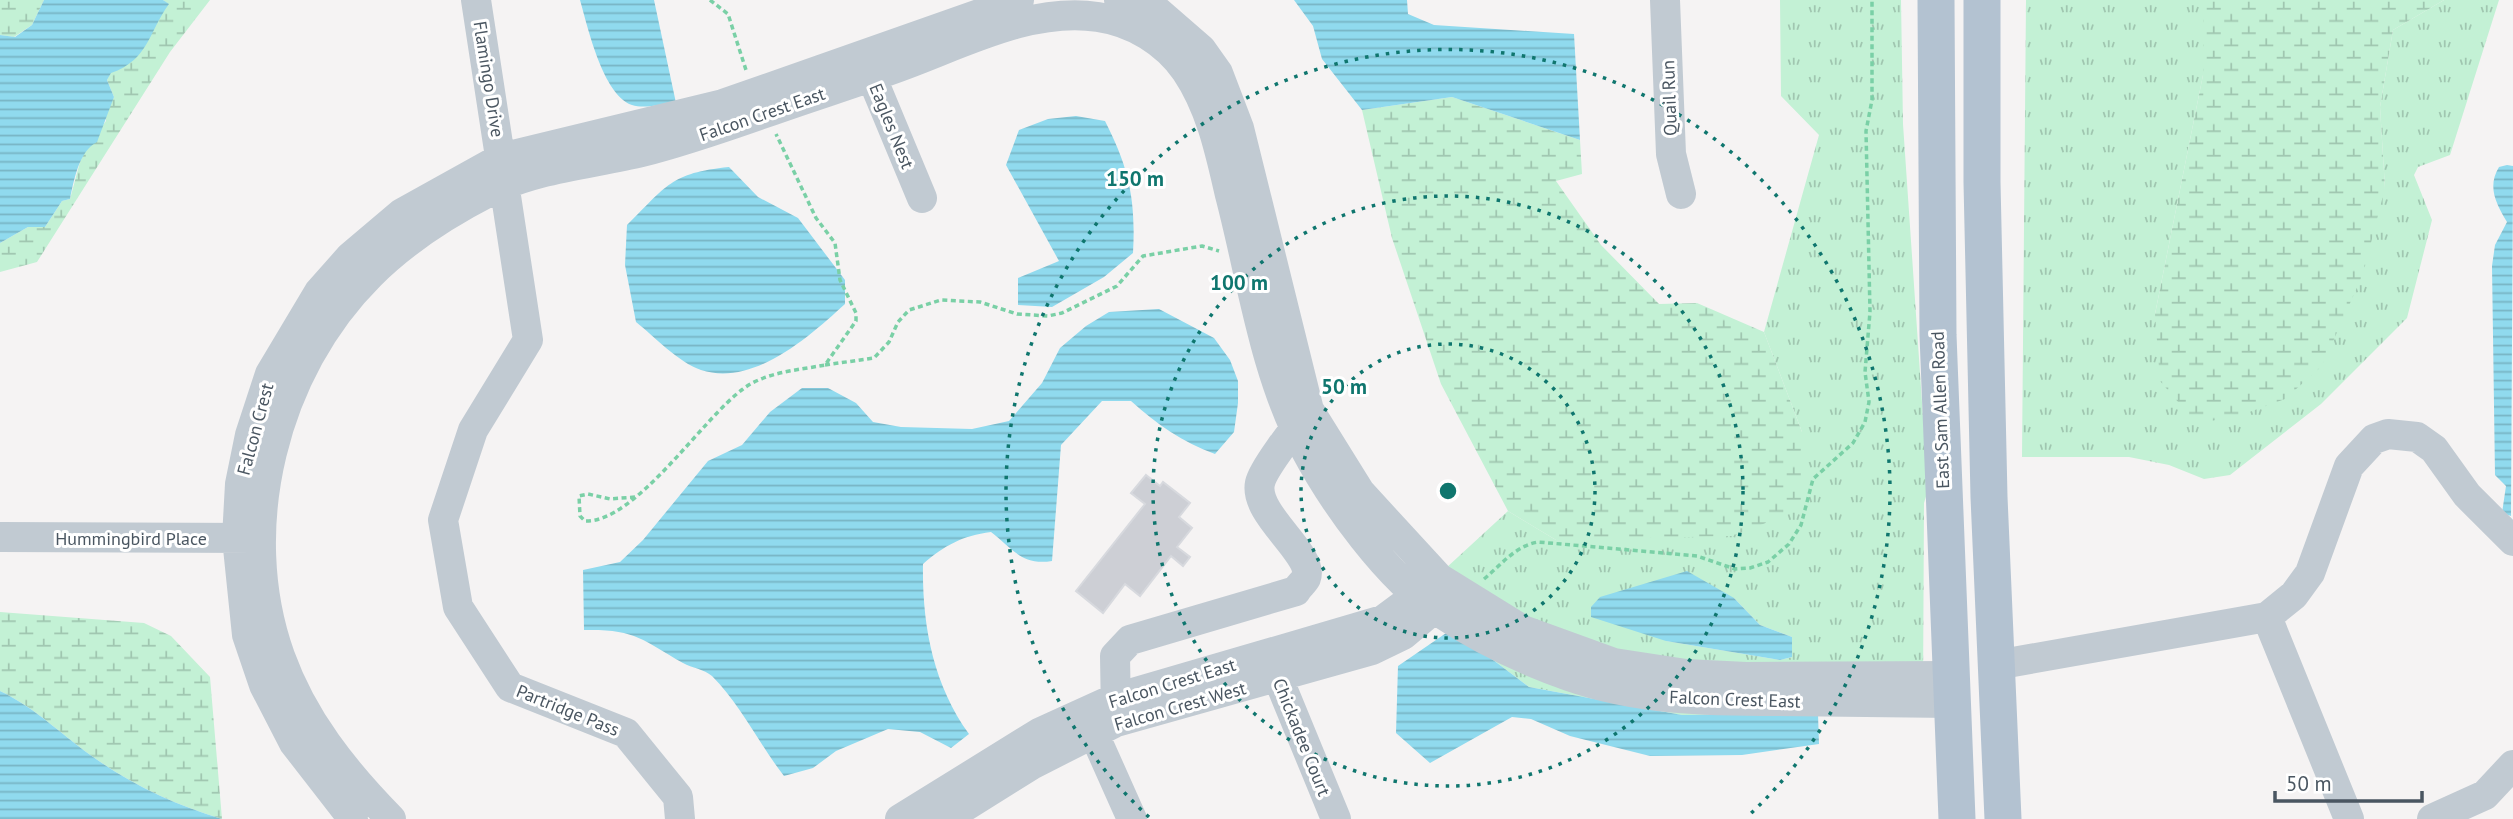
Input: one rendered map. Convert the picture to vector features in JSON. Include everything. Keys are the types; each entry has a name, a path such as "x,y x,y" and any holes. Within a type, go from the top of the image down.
{"main road":[{"name":"East Sam Allen Road","path":"1936,0 1938,335 1957,819"},
{"path":"1982,0 1982,182 1989,510 2003,819"}],"street":[{"name":"Flamingo Drive","path":"477,0 503,171"},
{"name":"Falcon Crest East","path":"1119,0 1153,13 1201,49 1218,73 1239,128 1250,274 1274,369 1302,419 1441,593 1535,663 1573,678 1635,694 1684,686 1952,689"},
{"name":"Quail Run","path":"1665,0 1671,154 1681,194"},
{"name":"Falcon Crest East","path":"503,171 661,134 762,102 867,65 1016,6 1065,16 1100,17 1153,13"},
{"name":"Eagles Nest","path":"867,65 922,198"},
{"name":"Falcon Crest","path":"353,819 306,737 264,685 247,635 249,538 240,484 250,435 270,374 308,334 319,292 350,257 402,213 503,171"},
{"name":"Partridge Pass","path":"503,171 528,340 473,430 443,520 458,607 510,687 626,733 678,797 680,819"},
{"name":"Falcon Crest East","path":"1243,196 1302,419"},
{"path":"1132,819 1102,717 1115,656 1130,640 1296,591 1306,578 1306,565 1274,522 1261,498 1259,486 1263,474 1302,419"},
{"path":"1996,665 2267,617 2294,595 2310,573 2349,466 2374,439 2388,434 2417,437 2434,449 2467,495 2513,541"},
{"name":"Hummingbird Place","path":"0,537 249,538"},
{"name":"Falcon Crest West","path":"945,819 1102,717 1273,666 1372,650 1403,635 1441,593"},
{"path":"2267,617 2349,819"},
{"name":"Chickadee Court","path":"1273,666 1336,819"},
{"path":"900,819 1039,733 1102,717"},
{"path":"306,737 332,756 391,819"},
{"path":"2432,819 2485,795 2513,765"}],"path":[{"path":"710,0 728,14 762,102 816,218 835,243 840,280 856,313 856,321 825,365"},
{"path":"1441,593 1485,579 1510,555 1528,544 1538,542 1697,556 1735,569 1750,568 1768,562 1789,544 1801,525 1813,479 1853,443 1864,422 1869,402 1865,372 1870,312 1867,131 1872,100 1872,0"},
{"path":"635,497 579,496 580,516 585,521 593,521 635,497 724,404 745,387 782,374 874,358 889,342 898,322 909,310 941,300 981,302 1017,314 1062,313 1117,286 1137,262 1150,254 1211,247 1250,274"}],"green space":[{"path":"0,0 44,0 32,25 14,37 0,35"},
{"path":"163,0 210,0 170,52 37,262 0,272 0,243 28,227 45,227 62,201 70,199 80,162 87,147 106,121 106,112 114,97 107,80 111,72 131,61 139,53 168,4"},
{"path":"1780,0 1901,0 1903,124 1928,490 1924,503 1923,696 1818,714 1682,715 1529,687 1452,629 1433,580 1508,511 1556,540 1802,432 1764,332 1819,135 1781,96","holes":["1734,598 1760,625 1792,637 1792,657 1780,660 1666,641"]},
{"path":"2026,0 2203,0 2203,75 2155,314 2385,188 2380,107 2393,30 2444,0 2499,0 2450,155 2418,167 2414,175 2432,220 2407,318 2321,404 2230,475 2204,479 2169,465 2129,457 2022,457"},
{"path":"2203,0 2444,0 2393,30 2380,107 2385,188 2363,274 2322,366 2285,399 2244,414 2197,424 2160,381 2155,314 2203,75"},
{"path":"1452,97 1580,140 1582,174 1556,181 1601,245 1659,304 1697,303 1764,332 1802,432 1803,508 1733,536 1556,540 1508,511 1441,384 1392,238 1362,110"},
{"path":"0,612 144,623 171,636 210,677 222,819 141,787 84,750 26,706 0,691"}],"water":[{"path":"44,0 163,0 169,4 141,53 124,67 111,73 107,80 114,97 97,142 82,159 70,199 62,201 45,227 28,227 0,243 0,35 15,37 32,25"},
{"path":"580,0 654,0 676,103 637,106 622,99 605,75 598,59"},
{"path":"1294,0 1407,0 1408,14 1434,25 1574,34 1580,140 1452,97 1362,110 1322,59 1313,26"},
{"path":"1076,116 1105,121 1120,154 1132,200 1133,253 1104,277 1052,307 1018,305 1018,278 1059,261 1006,165 1019,130 1048,119"},
{"path":"2513,166 2511,516 2502,513 2506,486 2495,475 2492,266 2495,245 2507,222 2494,195 2495,174 2499,167"},
{"path":"729,167 758,197 798,218 845,280 845,304 815,331 779,356 740,372 721,373 692,366 636,322 625,265 627,225 661,191 694,173"},
{"path":"1159,309 1214,338 1230,360 1238,381 1234,432 1215,454 1171,432 1131,401 1102,401 1061,445 1052,561 1025,558 991,532 954,542 923,564 925,609 932,653 946,695 969,734 951,748 920,732 888,729 836,751 813,768 784,776 732,699 712,676 637,637 615,631 584,630 583,570 620,562 643,540 708,461 742,445 770,412 802,388 828,388 856,403 873,422 901,427 972,429 1009,421 1042,383 1060,348 1086,326 1109,312"},
{"path":"1687,571 1734,598 1760,625 1792,637 1792,657 1780,660 1666,641 1591,617 1591,607 1600,597"},
{"path":"1452,629 1529,687 1682,715 1818,714 1819,744 1742,755 1650,756 1570,736 1531,719 1512,717 1430,763 1396,733 1398,666"},
{"path":"0,691 26,706 84,750 141,787 222,819 0,819"}],"building":[{"path":"1146,475 1160,486 1163,482 1190,503 1179,517 1192,528 1177,547 1190,557 1183,566 1171,556 1140,596 1125,584 1103,613 1076,591 1145,504 1131,493"}]}
